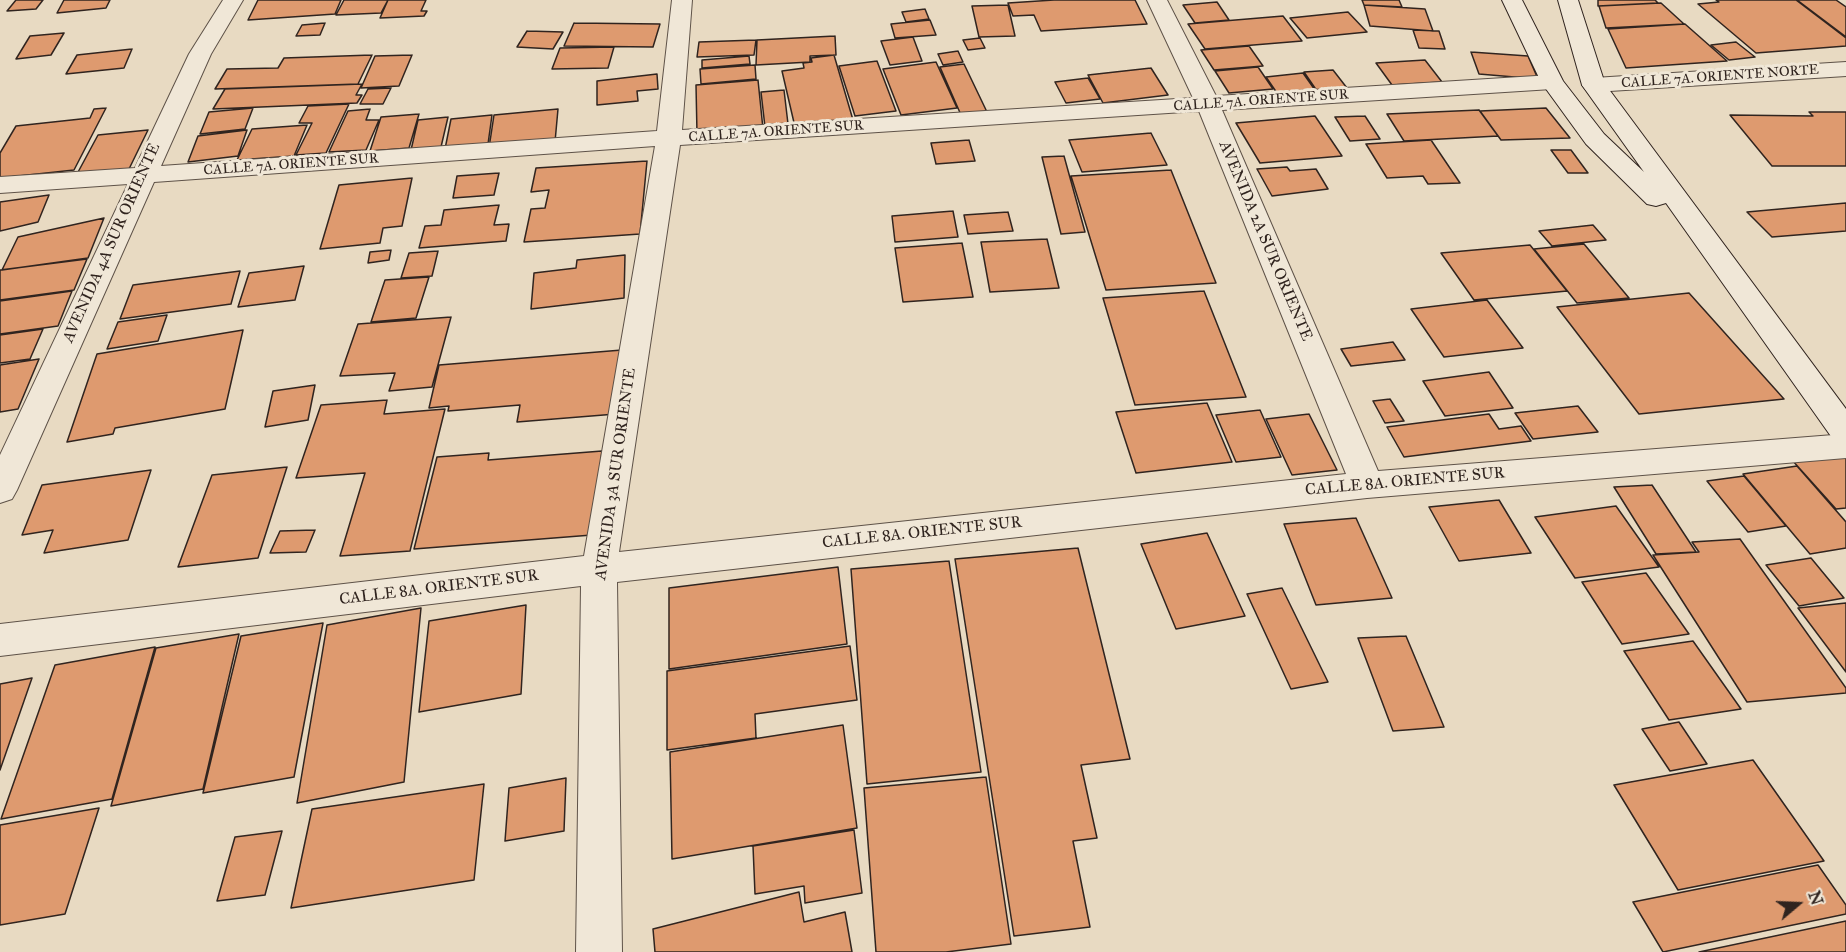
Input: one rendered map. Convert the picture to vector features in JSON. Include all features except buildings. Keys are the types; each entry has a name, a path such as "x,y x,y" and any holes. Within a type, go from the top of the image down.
{"street":[{"name":"AVENIDA 4A SUR ORIENTE","path":"0,490 142,176 200,54 233,0"},
{"name":"AVENIDA 3A SUR ORIENTE","path":"599,952 599,569 669,138 682,0"},
{"name":"AVENIDA 2A SUR ORIENTE","path":"1157,0 1208,104 1367,484"},
{"path":"1512,0 1552,82 1595,139 1718,259"},
{"path":"1568,0 1594,85 1846,433"},
{"name":"CALLE 7A. ORIENTE NORTE","path":"1594,85 1846,69"},
{"name":"CALLE 7A. ORIENTE SUR","path":"0,185 669,138 1552,82"},
{"name":"CALLE 8A. ORIENTE SUR","path":"0,640 599,569 1367,484 1846,446"}]}
